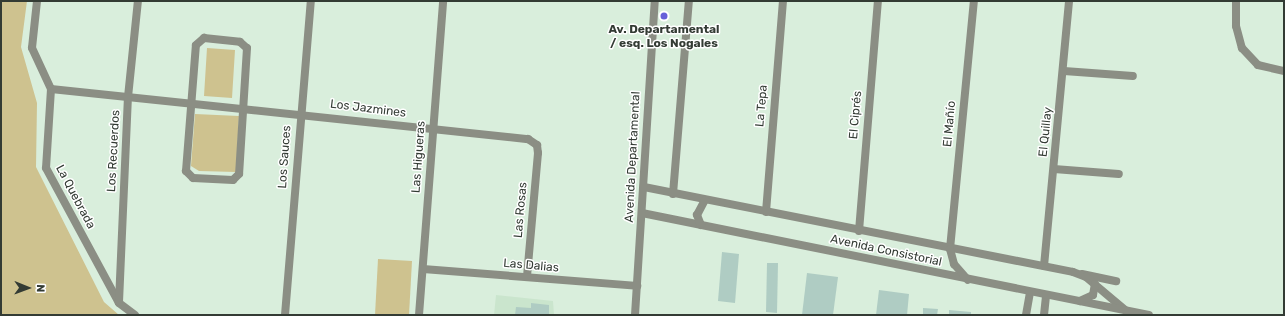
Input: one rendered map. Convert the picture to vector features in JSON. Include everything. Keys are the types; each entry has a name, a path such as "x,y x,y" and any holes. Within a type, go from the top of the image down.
{"street":[{"name":"La Quebrada","path":"37,1 32,48 51,89 46,168 119,303"},
{"name":"Los Recuerdos","path":"119,303 128,96 138,1"},
{"name":"Los Sauces","path":"285,315 311,1"},
{"name":"Las Higueras","path":"419,315 443,1"},
{"name":"Avenida Departamental","path":"636,315 655,1"},
{"path":"673,194 688,1"},
{"name":"La Tepa","path":"766,212 783,1"},
{"name":"El Ciprés","path":"859,231 878,1"},
{"name":"El Mañío","path":"950,249 974,1"},
{"name":"El Quillay","path":"1044,266 1064,71 1069,1"},
{"path":"1236,1 1236,26 1242,48 1258,65 1284,71"},
{"path":"204,38 246,45 243,109 238,177 231,181 193,178 186,168 190,104 196,45 204,38"},
{"path":"1064,71 1133,76"},
{"name":"Los Jazmines","path":"51,89 128,96 190,104 301,113 528,139 537,145"},
{"name":"Las Rosas","path":"528,278 537,145"},
{"path":"1054,169 1119,174"},
{"name":"Avenida Consistorial","path":"644,187 673,194 1116,281"},
{"path":"701,225 697,214 705,200"},
{"name":"Avenida Consistorial","path":"642,213 1046,296 1149,315"},
{"path":"950,249 954,264 968,280"},
{"name":"Las Dalias","path":"422,269 637,286"},
{"name":"Avenida Consistorial","path":"1081,274 1096,284 1125,310"},
{"path":"1078,302 1090,298 1096,284"},
{"path":"1026,315 1030,292"},
{"path":"1044,315 1046,296"},
{"path":"119,303 135,315"}],"shaded area":[{"path":"1,1 27,1 21,47 37,103 36,167 104,302 119,315 1,315"},
{"path":"207,48 235,50 232,98 204,96"},
{"path":"195,114 239,116 236,172 199,171 191,166"},
{"path":"378,259 412,261 409,315 375,315"},
{"path":"496,295 553,301 554,315 494,315"}],"building":[{"path":"722,252 739,254 735,303 718,301"},
{"path":"767,263 778,263 777,313 766,312"},
{"path":"807,273 838,277 833,315 802,315"},
{"path":"879,290 909,294 907,315 876,315"},
{"path":"531,303 549,305 549,315 515,315 516,307 531,308"},
{"path":"923,308 938,309 937,315 923,315"},
{"path":"949,310 971,312 971,315 949,315"}],"place":[{"name":"Av. Departamental / esq. Los Nogales","path":"664,16"}]}
